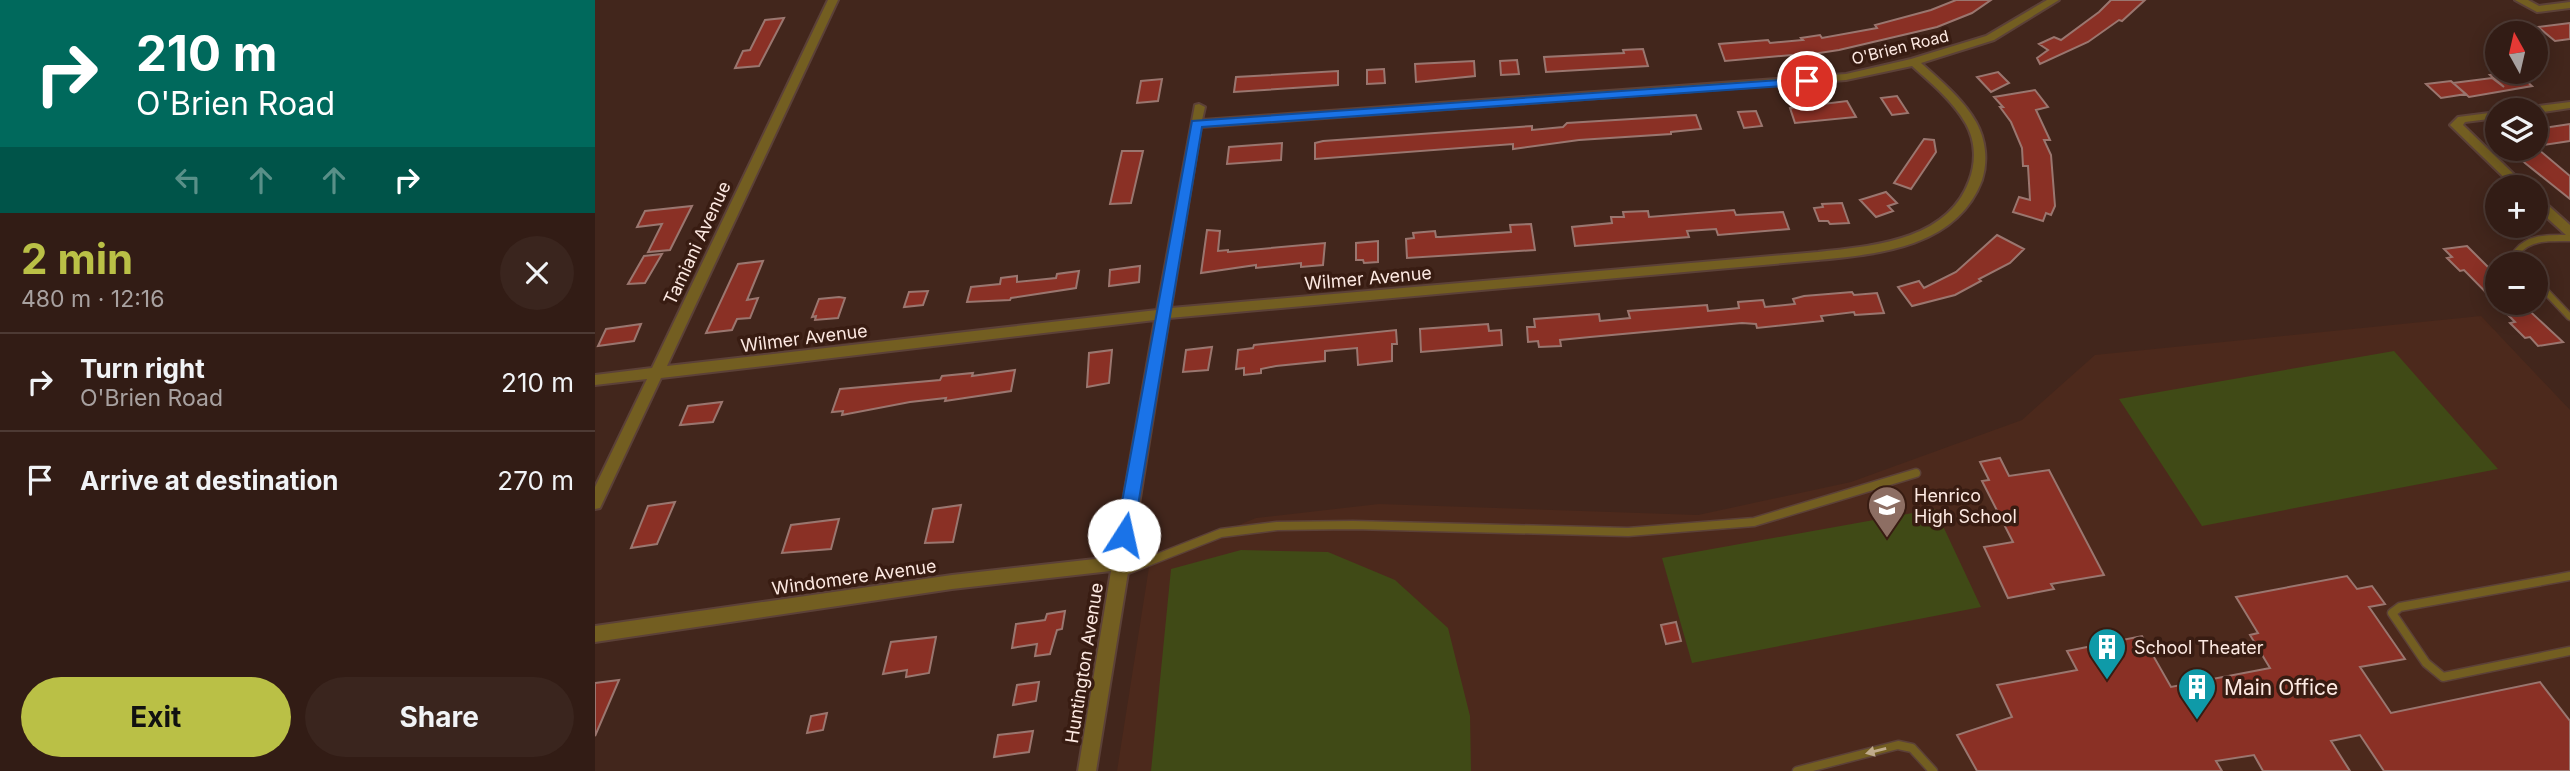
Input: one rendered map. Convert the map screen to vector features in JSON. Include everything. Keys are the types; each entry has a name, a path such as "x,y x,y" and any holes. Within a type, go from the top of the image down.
{"street":[{"name":"Tamiani Avenue","path":"595,503 833,0"},
{"name":"O'Brien Road","path":"1196,124 1846,77 1915,62 1990,37 2054,0"},
{"path":"2520,0 2537,9 2570,5"},
{"name":"Wilmer Avenue","path":"595,380 1163,314 1853,253 1911,240 1932,230 1963,206 1972,194 1977,180 1980,154 1969,120 1915,62"},
{"path":"2548,108 2570,105"},
{"name":"Huntington Avenue","path":"1087,771 1119,568 1199,107"},
{"path":"2485,116 2462,119 2456,125 2485,153"},
{"path":"2494,161 2508,175"},
{"path":"2548,213 2570,235"},
{"name":"Windomere Avenue","path":"595,634 952,582 1119,568"}],"lane":[{"path":"2517,252 2521,246 2570,235"},
{"path":"2548,294 2570,317"},
{"path":"1119,568 1221,533 1277,526 1353,525 1628,532 1754,522 1916,473"},
{"path":"2570,576 2400,607 2392,613 2425,663 2443,677 2570,651"},
{"path":"1797,771 1898,746 1912,748 1933,771"}],"shaded area":[{"name":"Henrico High School","path":"2481,316 2570,410 2570,771 1117,771 1150,561 1256,518 1379,504 1698,515 1851,482 2022,420 2095,355"}],"green space":[{"path":"2394,351 2498,469 2202,526 2119,399"},
{"path":"1935,509 1981,607 1692,663 1662,558"},
{"path":"1241,550 1328,552 1395,580 1448,628 1470,716 1471,771 1151,771 1171,569"}],"building":[{"path":"1956,0 1991,0 1972,13 1937,27 1839,50 1793,57 1725,61 1719,44 1803,40 1801,38 1820,35 1822,38 1877,28 1875,25 1931,10"},
{"path":"2111,0 2145,0 2122,21 2119,20 2088,42 2040,64 2037,58 2048,50 2039,44 2054,37 2061,40"},
{"path":"784,18 759,66 735,68 743,51 750,50 765,20"},
{"path":"2570,23 2570,39 2555,41 2548,35 2548,26"},
{"path":"1643,49 1648,66 1546,72 1544,57 1624,53 1623,50"},
{"path":"1517,60 1519,74 1501,75 1500,61"},
{"path":"1474,61 1475,76 1416,82 1415,64"},
{"path":"1384,69 1385,83 1367,84 1367,70"},
{"path":"1338,71 1338,85 1234,92 1236,77"},
{"path":"1998,72 2009,83 1991,92 1977,77"},
{"path":"1162,79 1158,101 1137,103 1141,81"},
{"path":"2485,79 2485,84 2500,84 2504,87 2500,84 2532,86 2469,97 2453,83"},
{"path":"2451,81 2466,94 2441,98 2426,84"},
{"path":"2035,90 2048,107 2036,110 2050,140 2044,140 2051,155 2055,206 2051,215 2046,213 2043,221 2013,212 2019,197 2030,200 2028,166 2023,166 2022,148 2011,122 2000,107 2003,107 1994,97"},
{"path":"1897,96 1908,113 1892,115 1881,98"},
{"path":"1847,101 1856,117 1795,123 1790,108"},
{"path":"1756,111 1762,126 1744,128 1738,112"},
{"path":"1696,115 1701,129 1671,134 1579,140 1513,149 1513,144 1315,159 1315,143 1323,141 1532,126 1532,130 1563,127 1567,123"},
{"path":"2570,124 2570,141 2548,144 2548,127"},
{"path":"1924,139 1934,140 1936,152 1911,189 1894,183"},
{"path":"1282,143 1281,160 1227,164 1229,147"},
{"path":"1122,151 1143,151 1131,203 1110,204"},
{"path":"2548,157 2570,176 2570,199 2548,181 2548,175 2540,175 2523,161 2548,161"},
{"path":"1886,192 1897,203 1888,206 1893,211 1876,217 1860,200"},
{"path":"1842,203 1849,223 1830,224 1828,221 1819,221 1814,208 1823,207 1822,204"},
{"path":"692,206 670,250 648,252 662,224 637,227 645,211"},
{"path":"1734,210 1736,215 1783,212 1789,229 1718,235 1716,229 1687,231 1689,237 1575,246 1572,227 1612,223 1611,217 1624,217 1623,212 1648,211 1649,217"},
{"path":"1531,224 1535,250 1407,258 1406,239 1414,238 1413,233 1435,231 1436,237 1440,237 1511,232 1510,225"},
{"path":"1207,230 1220,231 1218,251 1325,243 1323,265 1301,267 1301,263 1256,268 1256,265 1201,273"},
{"path":"1997,235 2024,249 2010,263 1955,295 1912,306 1898,287 1919,281 1924,288 1956,272"},
{"path":"1378,241 1378,262 1364,263 1363,260 1356,260 1356,243"},
{"path":"2467,246 2485,264 2485,291 2464,270 2460,271 2447,258 2452,257 2444,249"},
{"path":"662,254 645,283 628,284 644,256"},
{"path":"763,261 747,300 758,298 750,318 737,319 732,330 706,333 738,264"},
{"path":"1140,266 1139,282 1109,286 1110,270"},
{"path":"1079,271 1076,288 1010,300 967,302 971,287 1000,284 1001,278 1017,276 1017,282 1056,278 1057,274"},
{"path":"928,291 923,305 904,307 909,292"},
{"path":"1852,292 1854,295 1877,293 1884,313 1855,315 1854,312 1821,316 1823,321 1757,328 1756,324 1742,323 1560,340 1561,346 1539,347 1538,341 1528,342 1527,327 1535,327 1534,319 1599,314 1600,321 1630,318 1628,311 1707,305 1708,311 1739,308 1738,302 1763,300 1765,307 1795,304 1793,299 1804,296"},
{"path":"845,298 838,318 815,320 816,316 812,317 819,299"},
{"path":"2508,315 2534,315 2563,342 2538,346 2510,323 2515,322"},
{"path":"641,324 634,341 598,346 606,329"},
{"path":"1488,324 1489,331 1501,330 1502,345 1421,352 1420,329"},
{"path":"1396,330 1397,344 1392,344 1392,361 1358,365 1357,348 1325,351 1325,361 1276,366 1261,369 1261,373 1244,375 1244,368 1236,369 1238,350 1253,348 1254,345"},
{"path":"1212,347 1208,370 1183,372 1186,350"},
{"path":"1112,350 1109,383 1087,387 1089,353"},
{"path":"1015,370 1011,391 945,401 946,398 910,402 842,415 843,411 832,412 840,389"},
{"path":"722,402 713,422 680,425 688,406"},
{"path":"2000,458 2009,476 2049,470 2104,575 2051,584 2054,589 2008,598 1984,547 2013,542 1982,481 1989,480 1980,462"},
{"path":"675,502 657,544 631,548 648,506"},
{"path":"961,505 953,542 925,543 933,509"},
{"path":"839,519 831,549 782,553 791,525"},
{"path":"2347,576 2357,589 2372,586 2385,604 2369,607 2405,659 2360,667 2391,713 2540,682 2570,721 2570,771 2384,771 2360,735 2331,741 2350,771 2263,771 2254,755 2216,761 2222,771 1977,771 1957,735 2012,717 1997,685 2077,670 2067,651 2142,636 2171,687 2270,668 2250,635 2258,633 2236,597"},
{"path":"1065,611 1062,629 1057,630 1050,654 1035,656 1037,644 1012,648 1016,624 1045,620 1047,614"},
{"path":"1676,622 1681,641 1666,644 1661,625"},
{"path":"936,637 929,673 906,677 907,670 883,674 891,642"},
{"path":"619,680 595,736 595,683"},
{"path":"1039,682 1036,701 1013,705 1017,685"},
{"path":"827,713 823,730 807,733 811,716"},
{"path":"1033,731 1029,752 994,757 998,735"}],"place":[{"name":"Henrico High School","path":"1887,539"},
{"name":"School Theater","path":"2107,681"},
{"name":"Main Office","path":"2197,721"}],"route":[{"path":"1124,535 1196,124 1807,81"}]}
